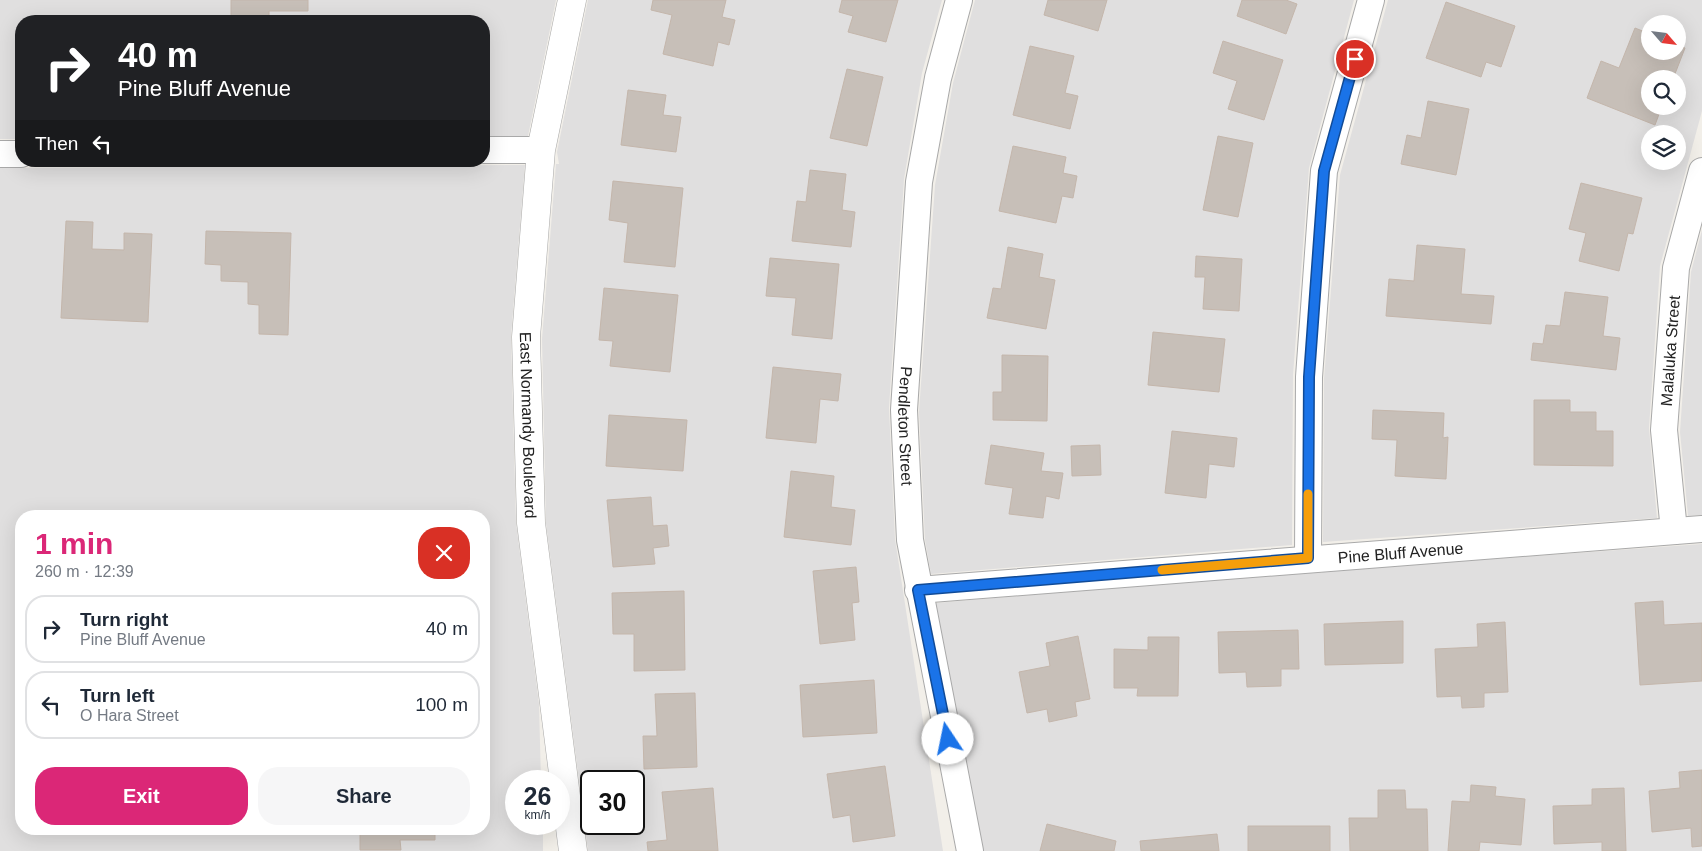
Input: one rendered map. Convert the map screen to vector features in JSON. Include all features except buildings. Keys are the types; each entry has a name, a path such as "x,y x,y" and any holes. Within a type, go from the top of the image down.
{"street":[{"name":"East Normandy Boulevard","path":"572,0 541,150 526,337 531,524 573,851"},
{"name":"Pendleton Street","path":"959,0 938,78 919,192 904,410 910,540 918,590 970,851"},
{"path":"1308,558 1309,377 1324,171 1371,0"},
{"path":"490,150 541,150"},
{"path":"0,154 15,154"},
{"name":"Malaluka Street","path":"1674,531 1664,430 1675,278 1702,172"},
{"name":"Pine Bluff Avenue","path":"918,590 1308,558 1702,529"}],"shaded area":[{"path":"0,0 556,0 528,136 490,136 490,15 15,15 15,139 0,139"},
{"path":"588,0 942,0 922,73 904,179 889,408 895,539 943,851 588,851 586,835 645,835 645,770 580,770 580,789 546,524 542,339 556,164 559,164 557,152"},
{"path":"975,0 1354,0 1309,168 1293,375 1292,545 931,574 925,540 919,412 935,185 953,83"},
{"path":"1388,0 1702,0 1702,111 1660,266 1649,428 1657,518 1323,542 1324,379 1340,175"},
{"path":"490,165 525,165 511,336 516,522 539,704 541,770 505,770 505,835 543,835 543,851 0,851 0,168 490,167"},
{"path":"1702,230 1702,515 1688,516 1680,432 1691,272"},
{"path":"1702,544 1702,851 973,851 935,603 1309,572 1322,573 1323,571"}],"slow traffic":[{"path":"1162,570 1308,558 1308,494"}],"route":[{"path":"948,739 918,590 1308,558 1309,377 1324,171 1355,59"}]}
